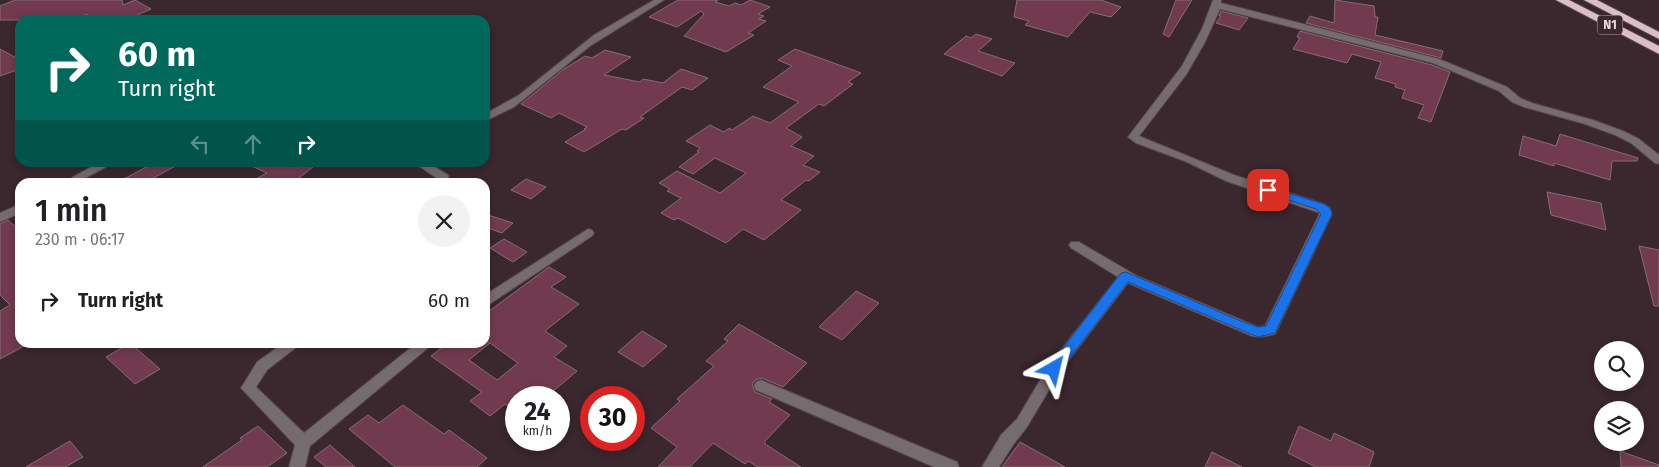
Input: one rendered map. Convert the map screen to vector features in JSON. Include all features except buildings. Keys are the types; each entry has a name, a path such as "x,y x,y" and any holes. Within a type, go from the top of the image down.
{"highway":[{"name":"N1","path":"1561,0 1659,51"},
{"name":"N1","path":"1589,0 1659,36"}],"street":[{"path":"490,115 513,103 554,73 579,50 660,0"},
{"path":"1075,245 1126,276 1258,332 1270,330 1326,211 1320,207 1230,178 1191,160 1140,141 1133,136 1177,82 1209,26 1217,2 1436,61 1503,89 1516,100 1528,105 1589,122 1619,133 1634,141 1659,161"},
{"path":"78,178 100,167"},
{"path":"426,167 444,178"},
{"path":"0,218 15,210"},
{"path":"490,299 588,233"},
{"path":"990,467 1007,440 1022,423 1054,369 1126,276"},
{"path":"288,348 262,366 248,388 303,443"},
{"path":"297,467 303,443 421,348"},
{"path":"761,386 950,467"}],"route":[{"path":"1054,369 1126,276 1258,332 1270,330 1326,211 1320,207 1268,190"}]}
